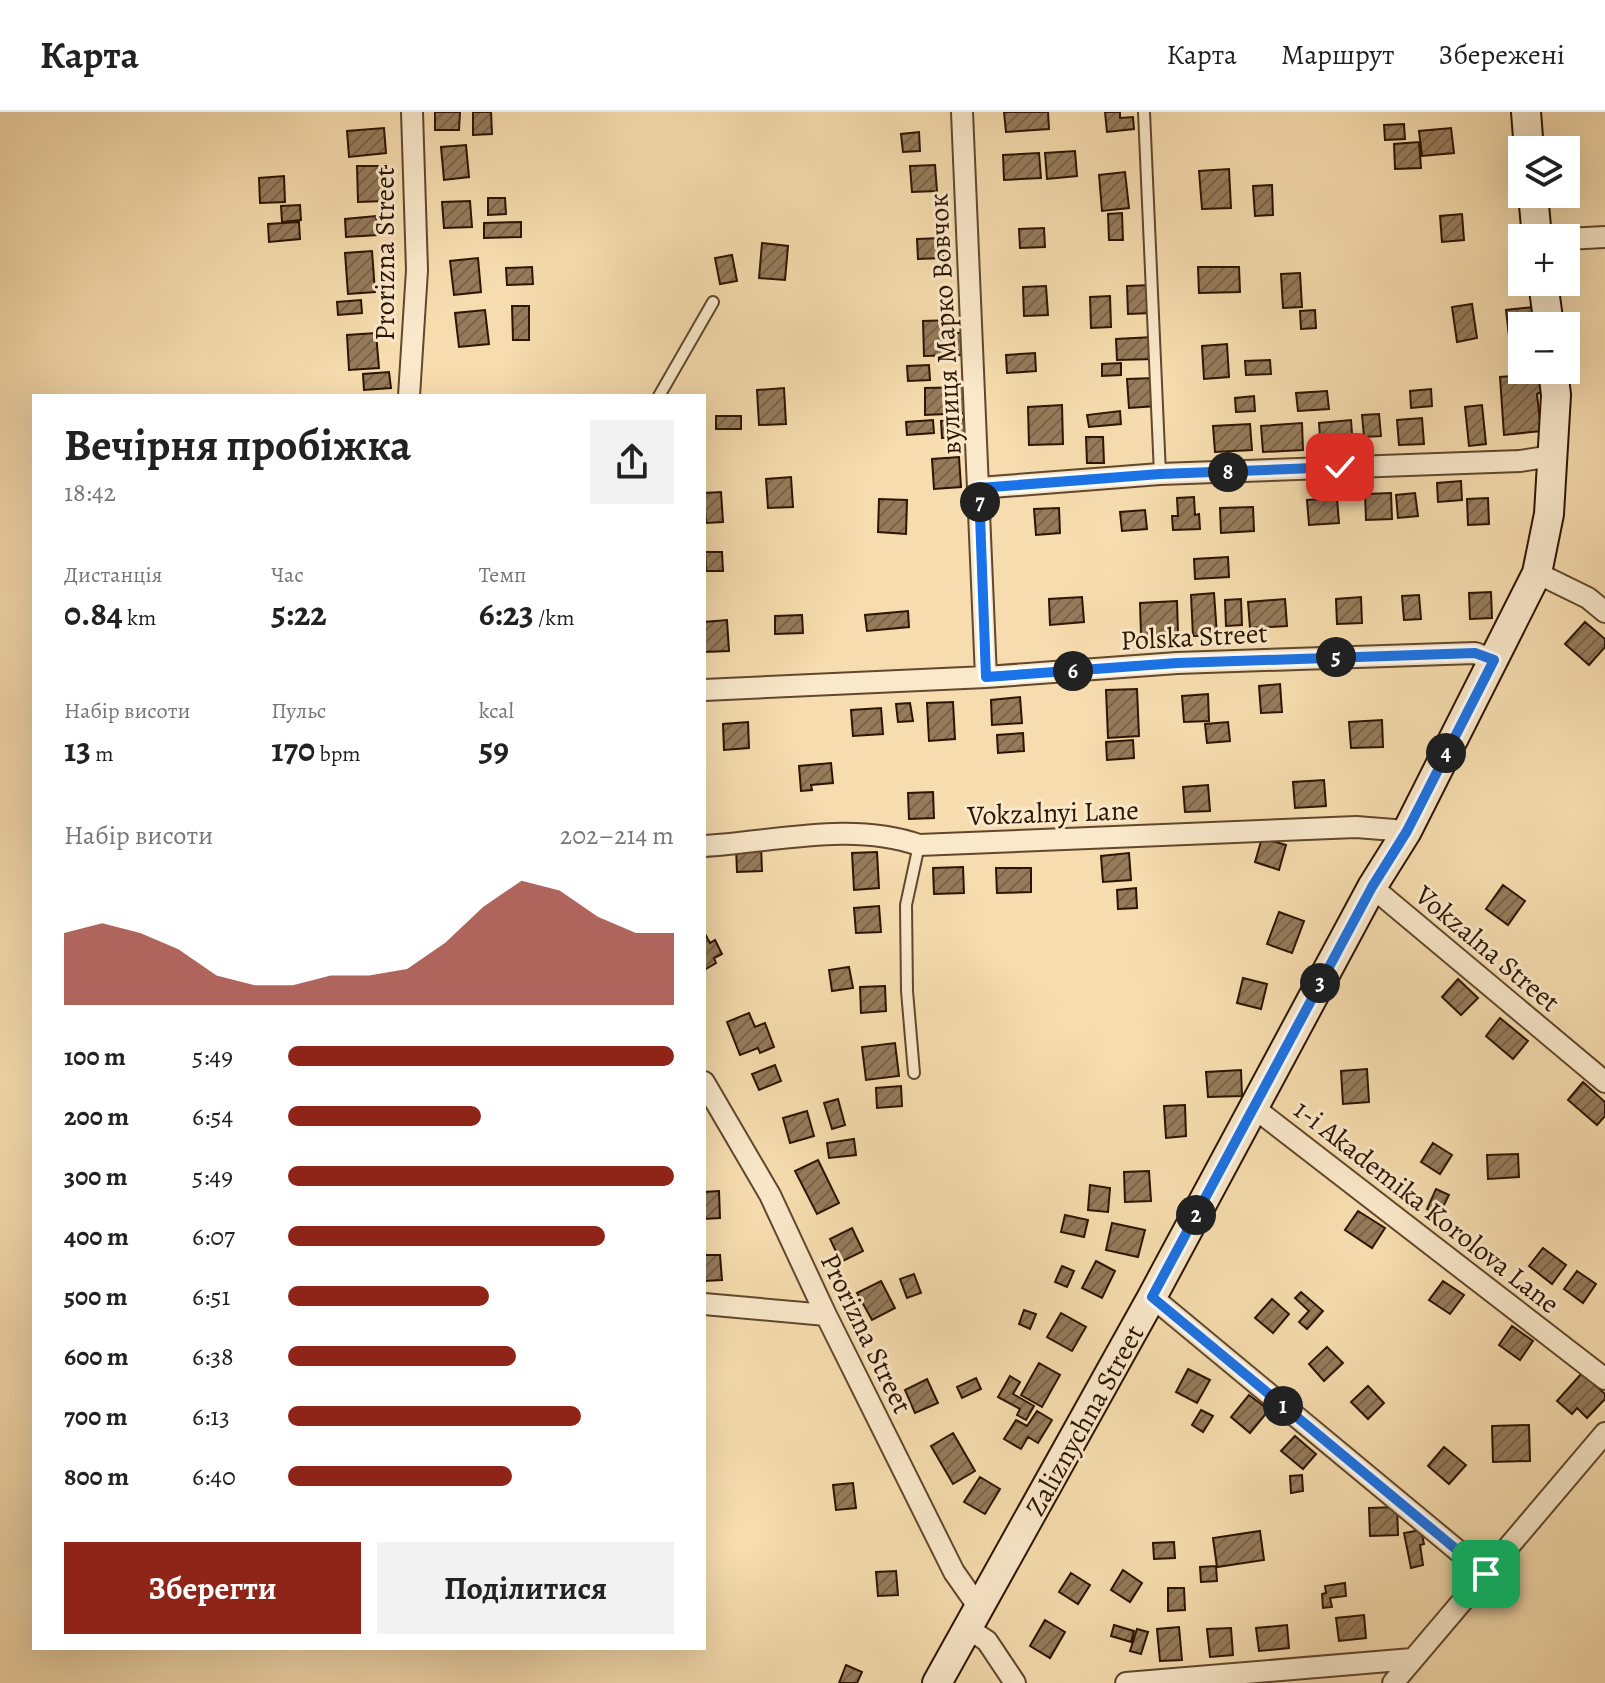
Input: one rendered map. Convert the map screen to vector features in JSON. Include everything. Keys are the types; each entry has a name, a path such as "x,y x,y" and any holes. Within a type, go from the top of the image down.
{"street":[{"name":"Prorizna Street","path":"409,394 417,270 412,112"},
{"name":"вулиця Марко Вовчок","path":"962,112 986,677"},
{"path":"1526,112 1528,136"},
{"path":"1580,238 1605,237"},
{"name":"Zaliznychna Street","path":"937,1683 1152,1297 1372,887 1407,831 1537,573 1549,514 1555,384"},
{"path":"979,488 1160,474 1520,461 1552,456"},
{"path":"1537,573 1588,598 1605,612"},
{"name":"Polska Street","path":"706,690 986,677 1193,662 1475,653 1494,660"},
{"name":"Vokzalnyi Lane","path":"706,846 847,834 904,840 919,845 1356,827 1407,831"},
{"name":"Vokzalna Street","path":"1372,887 1605,1082"},
{"name":"Prorizna Street","path":"706,1085 770,1195 974,1619 1015,1683"},
{"name":"1-i Akademika Korolova Lane","path":"1253,1107 1605,1379"},
{"path":"1152,1297 1486,1574"},
{"path":"706,1304 826,1315"},
{"path":"1393,1683 1605,1433"},
{"path":"1126,1683 1412,1659"}],"lane":[{"path":"1144,112 1160,474"},
{"path":"660,394 713,302"},
{"path":"914,1073 907,991 906,905 919,845"}],"building":[{"path":"435,112 460,112 459,130 435,130"},
{"path":"473,112 491,112 492,134 473,135"},
{"path":"1004,112 1048,112 1049,129 1006,132"},
{"path":"1105,112 1120,112 1120,118 1133,117 1134,129 1107,132"},
{"path":"1404,124 1405,139 1385,140 1384,125"},
{"path":"384,128 386,153 349,157 347,131"},
{"path":"1451,128 1454,153 1422,156 1419,131"},
{"path":"919,132 920,151 903,152 901,134"},
{"path":"1419,142 1421,168 1395,169 1394,144"},
{"path":"466,145 469,177 444,180 441,147"},
{"path":"1075,151 1077,176 1047,179 1045,153"},
{"path":"1039,153 1041,178 1004,180 1003,155"},
{"path":"935,165 937,191 912,192 910,166"},
{"path":"357,166 386,166 386,201 358,202"},
{"path":"1229,169 1231,208 1202,209 1199,171"},
{"path":"1125,172 1129,208 1102,211 1099,175"},
{"path":"284,176 285,202 260,203 259,178"},
{"path":"1272,185 1273,215 1255,216 1253,186"},
{"path":"488,198 505,198 506,214 488,215"},
{"path":"470,201 472,227 444,228 442,202"},
{"path":"300,205 301,220 282,222 281,206"},
{"path":"1122,213 1123,240 1109,240 1108,214"},
{"path":"1462,214 1464,240 1442,242 1440,216"},
{"path":"376,216 378,235 346,237 345,219"},
{"path":"299,222 300,239 269,242 268,224"},
{"path":"521,222 521,237 484,238 484,223"},
{"path":"1044,228 1045,247 1020,248 1019,229"},
{"path":"942,238 943,258 918,259 917,239"},
{"path":"762,243 788,246 785,280 759,278"},
{"path":"372,251 375,292 348,294 345,253"},
{"path":"732,255 737,281 720,284 715,258"},
{"path":"478,258 481,292 454,295 450,261"},
{"path":"532,267 533,284 507,285 506,268"},
{"path":"1198,267 1239,267 1240,292 1199,293"},
{"path":"1300,273 1302,307 1283,308 1281,274"},
{"path":"1152,285 1152,313 1128,314 1127,286"},
{"path":"1046,286 1048,315 1024,316 1023,287"},
{"path":"1110,296 1111,327 1091,328 1090,297"},
{"path":"361,300 362,313 338,315 337,302"},
{"path":"1472,304 1477,338 1457,342 1452,307"},
{"path":"512,306 529,306 529,340 513,340"},
{"path":"1534,307 1535,312 1508,312 1508,328 1506,310"},
{"path":"485,310 489,344 459,347 455,313"},
{"path":"1315,310 1316,328 1301,329 1300,311"},
{"path":"953,320 953,333 966,333 967,355 924,356 923,321"},
{"path":"376,333 379,368 349,370 347,335"},
{"path":"1153,337 1154,359 1117,360 1116,339"},
{"path":"1227,344 1229,377 1204,379 1202,346"},
{"path":"1035,353 1036,371 1007,373 1006,355"},
{"path":"1270,360 1271,374 1246,375 1245,361"},
{"path":"1121,363 1121,375 1102,376 1102,364"},
{"path":"929,365 930,380 908,381 907,366"},
{"path":"389,372 391,388 364,390 363,374"},
{"path":"1508,376 1508,384 1541,384 1544,391 1537,394 1541,431 1504,435 1500,377"},
{"path":"1155,378 1157,406 1129,408 1127,379"},
{"path":"969,387 969,413 925,415 925,388"},
{"path":"784,388 786,424 759,425 757,390"},
{"path":"1431,389 1432,406 1411,408 1410,391"},
{"path":"1327,391 1329,409 1298,411 1296,393"},
{"path":"1254,396 1255,411 1236,412 1235,398"},
{"path":"1062,405 1063,444 1029,445 1028,407"},
{"path":"1482,405 1486,444 1469,446 1465,407"},
{"path":"1120,411 1121,424 1089,427 1087,415"},
{"path":"1379,414 1381,436 1364,437 1362,415"},
{"path":"716,416 741,416 741,429 716,429"},
{"path":"1422,418 1424,444 1399,445 1397,420"},
{"path":"972,419 973,436 942,438 941,421"},
{"path":"933,420 934,433 907,435 906,422"},
{"path":"1351,420 1353,447 1321,449 1319,423"},
{"path":"1302,423 1303,450 1263,452 1261,426"},
{"path":"1250,424 1252,450 1215,452 1213,426"},
{"path":"1086,437 1103,437 1104,463 1087,463"},
{"path":"959,457 961,487 934,489 932,459"},
{"path":"791,477 793,507 768,508 766,479"},
{"path":"1461,481 1462,500 1438,502 1437,483"},
{"path":"721,492 723,522 706,523 706,493"},
{"path":"1391,493 1392,519 1366,520 1365,494"},
{"path":"1415,493 1418,516 1398,518 1396,495"},
{"path":"1194,497 1200,529 1173,530 1172,516 1178,516 1177,498"},
{"path":"1337,498 1339,523 1309,525 1307,500"},
{"path":"1488,498 1489,524 1468,525 1467,499"},
{"path":"879,499 907,500 906,534 878,532"},
{"path":"1253,507 1254,531 1221,533 1220,508"},
{"path":"1059,508 1060,533 1036,535 1034,509"},
{"path":"1145,510 1147,529 1122,531 1120,512"},
{"path":"706,552 722,552 723,571 706,571"},
{"path":"1228,557 1229,577 1195,579 1194,559"},
{"path":"1491,592 1492,618 1470,619 1469,593"},
{"path":"1214,593 1217,635 1193,636 1191,595"},
{"path":"1419,595 1421,619 1404,620 1402,596"},
{"path":"1082,597 1084,622 1050,625 1049,599"},
{"path":"1361,597 1362,623 1337,624 1336,599"},
{"path":"1241,599 1242,625 1226,626 1225,600"},
{"path":"1285,599 1287,626 1250,628 1248,602"},
{"path":"1177,601 1178,633 1141,635 1140,603"},
{"path":"908,611 909,627 867,631 865,615"},
{"path":"802,615 803,633 775,634 775,616"},
{"path":"727,620 729,651 706,652 706,622"},
{"path":"1585,622 1605,639 1605,647 1589,665 1565,644"},
{"path":"1280,684 1282,712 1261,713 1259,686"},
{"path":"1137,689 1139,736 1108,738 1106,690"},
{"path":"1208,694 1209,721 1184,722 1182,696"},
{"path":"1020,697 1022,723 992,725 991,700"},
{"path":"953,702 955,739 929,741 927,703"},
{"path":"910,703 913,721 898,722 896,704"},
{"path":"881,708 883,734 853,736 851,710"},
{"path":"1382,720 1383,747 1351,748 1349,722"},
{"path":"748,722 749,748 724,750 723,724"},
{"path":"1228,722 1230,741 1207,743 1205,724"},
{"path":"1023,733 1024,751 998,753 997,735"},
{"path":"1133,740 1134,758 1107,760 1106,742"},
{"path":"831,763 833,783 811,785 812,790 801,791 799,766"},
{"path":"1324,780 1326,806 1295,808 1293,782"},
{"path":"1208,785 1210,811 1185,812 1183,787"},
{"path":"933,792 934,818 909,819 908,793"},
{"path":"1262,838 1286,845 1279,870 1255,862"},
{"path":"761,845 762,871 737,872 736,847"},
{"path":"877,852 879,888 854,890 852,853"},
{"path":"1129,853 1131,880 1103,882 1101,856"},
{"path":"963,867 964,893 934,894 933,868"},
{"path":"996,868 1031,868 1031,892 997,893"},
{"path":"1503,885 1525,901 1508,925 1486,909"},
{"path":"1136,888 1137,908 1118,909 1117,890"},
{"path":"879,906 881,932 856,933 854,908"},
{"path":"1279,912 1304,921 1292,953 1267,944"},
{"path":"706,936 710,943 715,940 722,954 714,958 716,963 706,969"},
{"path":"849,967 853,988 832,991 829,970"},
{"path":"1243,978 1267,984 1261,1009 1237,1003"},
{"path":"1458,979 1478,998 1461,1015 1442,997"},
{"path":"885,986 886,1011 861,1013 860,987"},
{"path":"749,1013 755,1027 765,1023 774,1047 760,1053 758,1048 740,1055 727,1022"},
{"path":"1500,1018 1528,1041 1513,1059 1486,1036"},
{"path":"895,1043 899,1076 866,1080 862,1047"},
{"path":"775,1065 781,1081 759,1090 752,1074"},
{"path":"1367,1069 1369,1102 1343,1104 1341,1071"},
{"path":"1241,1070 1242,1096 1208,1097 1206,1072"},
{"path":"1583,1082 1605,1102 1605,1116 1597,1125 1568,1100"},
{"path":"901,1086 902,1106 877,1108 876,1088"},
{"path":"838,1099 845,1125 832,1129 824,1103"},
{"path":"1185,1105 1186,1136 1166,1138 1164,1106"},
{"path":"807,1111 814,1136 790,1143 783,1118"},
{"path":"854,1139 856,1155 829,1158 827,1143"},
{"path":"1433,1143 1452,1155 1440,1174 1421,1162"},
{"path":"1518,1154 1519,1177 1488,1179 1487,1155"},
{"path":"818,1160 839,1203 817,1214 795,1171"},
{"path":"1149,1171 1151,1201 1125,1202 1124,1172"},
{"path":"1090,1185 1110,1188 1108,1212 1088,1210"},
{"path":"1436,1189 1449,1195 1439,1215 1427,1209"},
{"path":"719,1191 720,1218 706,1219 706,1192"},
{"path":"1358,1211 1385,1228 1372,1248 1345,1230"},
{"path":"1065,1215 1088,1220 1084,1237 1061,1232"},
{"path":"1112,1223 1145,1230 1138,1257 1106,1250"},
{"path":"852,1228 863,1251 841,1262 830,1239"},
{"path":"1543,1248 1566,1265 1552,1284 1529,1266"},
{"path":"706,1255 720,1255 722,1280 706,1281"},
{"path":"1096,1261 1115,1271 1102,1298 1082,1288"},
{"path":"1062,1266 1074,1271 1067,1287 1055,1282"},
{"path":"1577,1271 1596,1284 1583,1303 1564,1289"},
{"path":"914,1274 921,1293 907,1298 900,1279"},
{"path":"881,1281 895,1308 872,1320 857,1293"},
{"path":"1443,1281 1464,1295 1450,1314 1429,1300"},
{"path":"1301,1292 1323,1311 1307,1329 1299,1322 1309,1311 1295,1298"},
{"path":"1272,1299 1289,1314 1273,1333 1255,1318"},
{"path":"1024,1310 1036,1314 1030,1329 1019,1324"},
{"path":"1061,1313 1086,1327 1072,1351 1047,1337"},
{"path":"1512,1326 1533,1341 1520,1360 1499,1345"},
{"path":"1327,1347 1343,1363 1324,1381 1309,1364"},
{"path":"1039,1363 1060,1375 1042,1407 1021,1395"},
{"path":"1188,1369 1210,1380 1197,1403 1176,1392"},
{"path":"1582,1373 1605,1394 1605,1399 1587,1418 1577,1408 1572,1414 1557,1401"},
{"path":"1010,1376 1020,1382 1013,1394 1034,1406 1026,1420 1017,1415 1020,1409 998,1397"},
{"path":"976,1378 981,1389 962,1398 957,1387"},
{"path":"927,1379 938,1403 915,1413 905,1390"},
{"path":"1368,1386 1384,1403 1368,1419 1351,1402"},
{"path":"1249,1395 1269,1410 1250,1433 1231,1417"},
{"path":"1201,1410 1213,1416 1203,1432 1192,1425"},
{"path":"1037,1411 1052,1420 1038,1443 1028,1437 1021,1449 1004,1439 1016,1420 1027,1426"},
{"path":"1529,1425 1530,1461 1493,1462 1492,1426"},
{"path":"953,1433 975,1471 953,1484 931,1446"},
{"path":"1295,1436 1316,1454 1303,1469 1281,1451"},
{"path":"1444,1447 1466,1465 1449,1484 1428,1466"},
{"path":"1302,1475 1303,1491 1291,1493 1290,1476"},
{"path":"980,1477 1000,1489 985,1514 964,1502"},
{"path":"853,1483 856,1508 836,1510 833,1485"},
{"path":"1397,1507 1398,1535 1370,1536 1369,1508"},
{"path":"1421,1530 1423,1565 1411,1568 1404,1533"},
{"path":"1260,1531 1264,1560 1217,1567 1213,1538"},
{"path":"1174,1542 1175,1558 1154,1559 1153,1543"},
{"path":"1216,1566 1217,1581 1201,1582 1200,1567"},
{"path":"1123,1570 1142,1583 1130,1602 1111,1590"},
{"path":"896,1571 898,1595 878,1596 876,1572"},
{"path":"1071,1573 1090,1585 1078,1604 1059,1592"},
{"path":"1345,1583 1346,1596 1330,1598 1332,1607 1323,1608 1325,1586"},
{"path":"1168,1588 1184,1588 1185,1610 1168,1611"},
{"path":"1364,1615 1366,1638 1339,1641 1336,1618"},
{"path":"1045,1620 1065,1632 1050,1658 1030,1646"},
{"path":"1114,1625 1134,1631 1131,1642 1111,1636"},
{"path":"1287,1625 1289,1648 1259,1651 1256,1628"},
{"path":"1179,1627 1182,1660 1160,1661 1157,1629"},
{"path":"1231,1628 1233,1655 1210,1657 1207,1629"},
{"path":"1137,1629 1148,1632 1141,1654 1130,1651"},
{"path":"846,1665 862,1672 857,1683 839,1683"}],"route":[{"path":"1340,467 1160,474 979,488 986,677 1177,663 1475,653 1494,660 1407,831 1372,887 1152,1297 1486,1574"}]}
